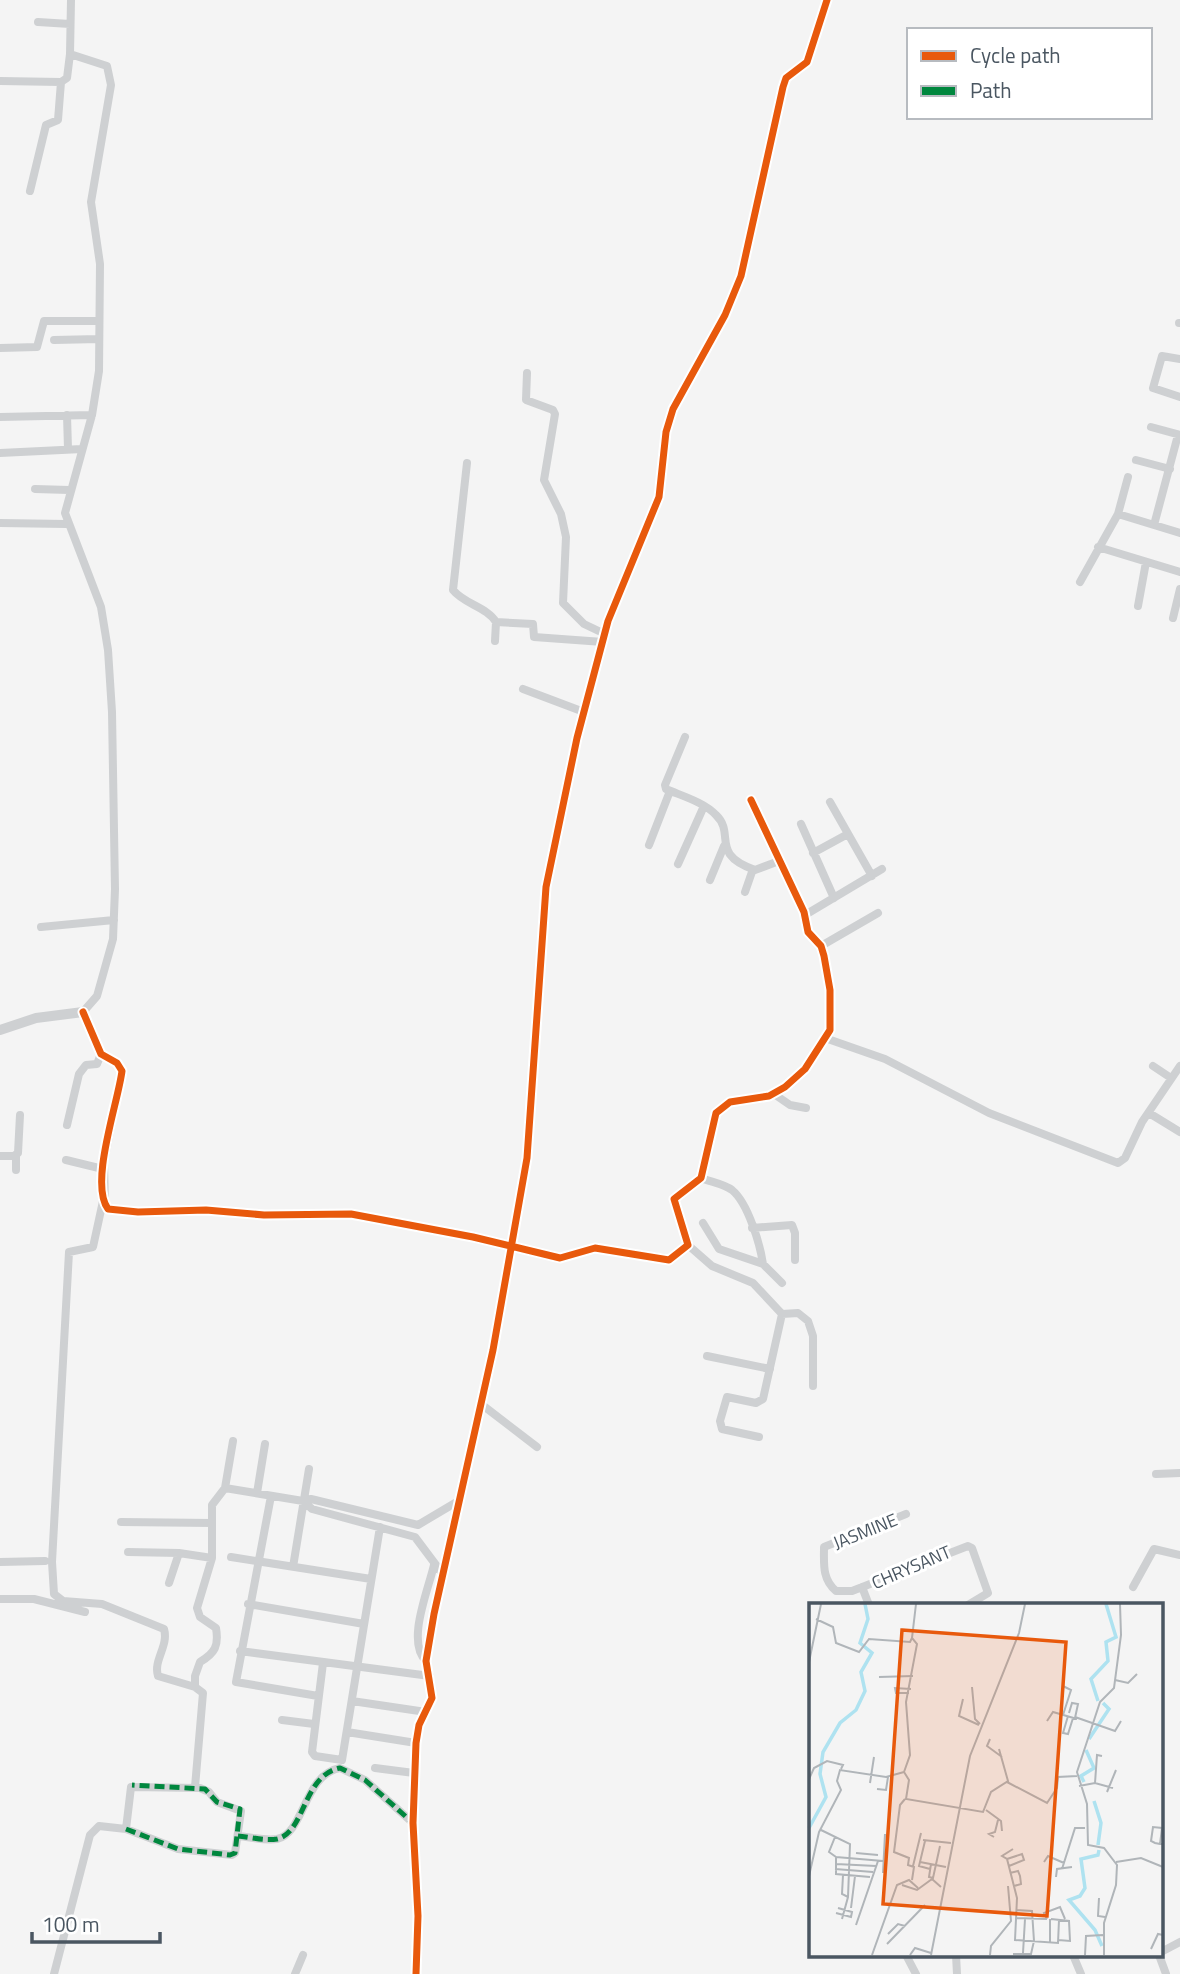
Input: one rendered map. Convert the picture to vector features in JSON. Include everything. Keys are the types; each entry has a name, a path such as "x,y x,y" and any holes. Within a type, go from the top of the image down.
{"street":[{"path":"0,81 61,82 66,78 71,54 71,0"},
{"path":"426,1661 442,1573 481,1404 512,1246 530,1132 548,867 584,712 618,592 659,497 666,432 673,409 725,315 741,276 761,174 785,80 807,62 827,0"},
{"path":"38,22 70,24"},
{"path":"0,1030 36,1018 83,1012 92,1005 102,985 114,920 108,650 101,607 66,524 65,513 69,489 92,415 99,339 100,264 92,190 111,95 111,76 105,65 71,54"},
{"path":"30,191 46,125 58,121 61,82"},
{"path":"0,348 37,347 42,322 99,321"},
{"path":"54,340 99,339"},
{"path":"1180,359 1162,356 1153,388 1180,397"},
{"path":"527,373 526,400 553,410 555,414 544,480 561,514 566,537 564,603 575,618 604,638"},
{"path":"67,415 68,449"},
{"path":"0,416 92,415"},
{"path":"1151,427 1179,435 1154,525"},
{"path":"0,453 82,449"},
{"path":"1136,460 1170,468"},
{"path":"467,464 451,585 458,596 492,616 496,622 495,641"},
{"path":"1080,582 1118,514 1128,477"},
{"path":"35,489 69,489"},
{"path":"1118,514 1180,533"},
{"path":"0,523 66,524"},
{"path":"1098,547 1180,572"},
{"path":"1138,606 1146,562"},
{"path":"1173,618 1180,589"},
{"path":"496,622 532,623 534,637 604,638"},
{"path":"523,689 584,712"},
{"path":"685,737 665,785 670,791 704,806 720,821 724,846 731,857 753,869 779,860"},
{"path":"649,845 670,791"},
{"path":"751,800 805,915 808,932 821,946 827,969 832,1020 825,1038 804,1069 774,1094 730,1102 719,1109 712,1126 701,1178 683,1190 673,1201 688,1245 712,1266 753,1283 782,1314"},
{"path":"830,802 846,835 872,876"},
{"path":"678,863 704,806"},
{"path":"802,824 834,898"},
{"path":"813,853 846,835"},
{"path":"710,880 724,846"},
{"path":"745,891 753,869"},
{"path":"805,915 882,869"},
{"path":"821,946 878,913"},
{"path":"41,927 114,920"},
{"path":"83,1012 101,1054 117,1063 122,1071 103,1169 103,1201 93,1247 69,1252 52,1562 54,1594 63,1601 102,1604 164,1629 165,1641 156,1669 158,1676 195,1687 203,1694 195,1787"},
{"path":"825,1038 885,1059 989,1113 1118,1163 1125,1158 1149,1113 1180,1066"},
{"path":"67,1125 79,1074 86,1065 97,1064 101,1054"},
{"path":"1153,1066 1171,1078"},
{"path":"774,1094 790,1105 806,1108"},
{"path":"1149,1113 1180,1132"},
{"path":"16,1170 20,1115"},
{"path":"0,1156 16,1156"},
{"path":"66,1160 103,1169"},
{"path":"701,1178 730,1189 742,1202 758,1236 763,1264"},
{"path":"103,1201 108,1209 124,1212 351,1214 560,1258 595,1248 669,1260 688,1245"},
{"path":"703,1223 719,1249 763,1264 782,1283"},
{"path":"752,1228 792,1225 795,1233 795,1260"},
{"path":"782,1314 798,1313 811,1327 813,1386"},
{"path":"759,1437 722,1429 720,1421 727,1397 761,1401 782,1314"},
{"path":"707,1356 770,1369"},
{"path":"481,1404 537,1447"},
{"path":"195,1687 195,1676 200,1662 212,1656 218,1643 216,1628 197,1612 212,1558 215,1500 224,1491 233,1441"},
{"path":"257,1493 265,1444"},
{"path":"293,1567 309,1469"},
{"path":"1156,1474 1180,1474"},
{"path":"224,1491 257,1493 303,1501 311,1499 418,1525 455,1503"},
{"path":"271,1496 248,1604 237,1684 318,1696"},
{"path":"303,1501 312,1509 415,1537 442,1573"},
{"name":"JASMINE","path":"862,1587 844,1592 830,1585 824,1568 824,1547 906,1514"},
{"path":"121,1522 212,1523"},
{"path":"415,1537 418,1525"},
{"path":"323,1663 312,1752 319,1757 342,1760 380,1527"},
{"name":"CHRYSANT","path":"862,1587 968,1545 972,1548 988,1592 971,1603"},
{"path":"1133,1587 1138,1572 1154,1549 1180,1555"},
{"path":"128,1552 179,1553 212,1558"},
{"path":"169,1583 179,1553"},
{"path":"231,1557 371,1579"},
{"path":"0,1562 45,1561"},
{"path":"416,1974 418,1916 414,1773 416,1743 433,1691 426,1661 418,1651 416,1638 434,1565"},
{"path":"862,1587 868,1603"},
{"path":"0,1599 34,1600 85,1612"},
{"path":"248,1604 364,1624"},
{"path":"240,1651 430,1676"},
{"path":"352,1701 426,1712"},
{"path":"282,1720 314,1724"},
{"path":"347,1732 416,1743"},
{"path":"238,1836 275,1839 285,1836 297,1822 310,1793 332,1770 341,1768 365,1780 414,1823"},
{"path":"375,1768 414,1773"},
{"path":"54,1974 90,1835 99,1826 126,1829 178,1849 230,1855 235,1853 239,1808 217,1802 209,1792 195,1787 132,1786 126,1829"},
{"path":"1162,1952 1180,1942"},
{"path":"295,1974 303,1955"},
{"path":"907,1956 916,1974"},
{"path":"956,1956 957,1974"},
{"path":"1073,1956 1081,1974"},
{"path":"1161,1956 1166,1974"}],"marked path":[{"path":"238,1836 277,1839 286,1835 318,1781 340,1768 365,1780 413,1823"},
{"path":"126,1829 178,1849 230,1855 235,1853 240,1809 217,1802 205,1789 132,1785"}],"cycle path":[{"path":"416,1974 418,1916 413,1823 416,1743 419,1725 432,1698 426,1661 493,1350 527,1158 546,887 577,738 608,621 659,497 666,432 673,409 725,315 741,276 783,87 786,78 807,62 827,0"},
{"path":"83,1012 101,1054 117,1063 122,1071 103,1162 103,1197 108,1209 138,1212 206,1210 264,1215 351,1214 473,1237 560,1258 595,1248 669,1260 688,1245 674,1199 701,1178 716,1113 730,1102 769,1096 785,1087 805,1069 830,1030 830,990 821,946 808,932 804,912 751,800"}]}
